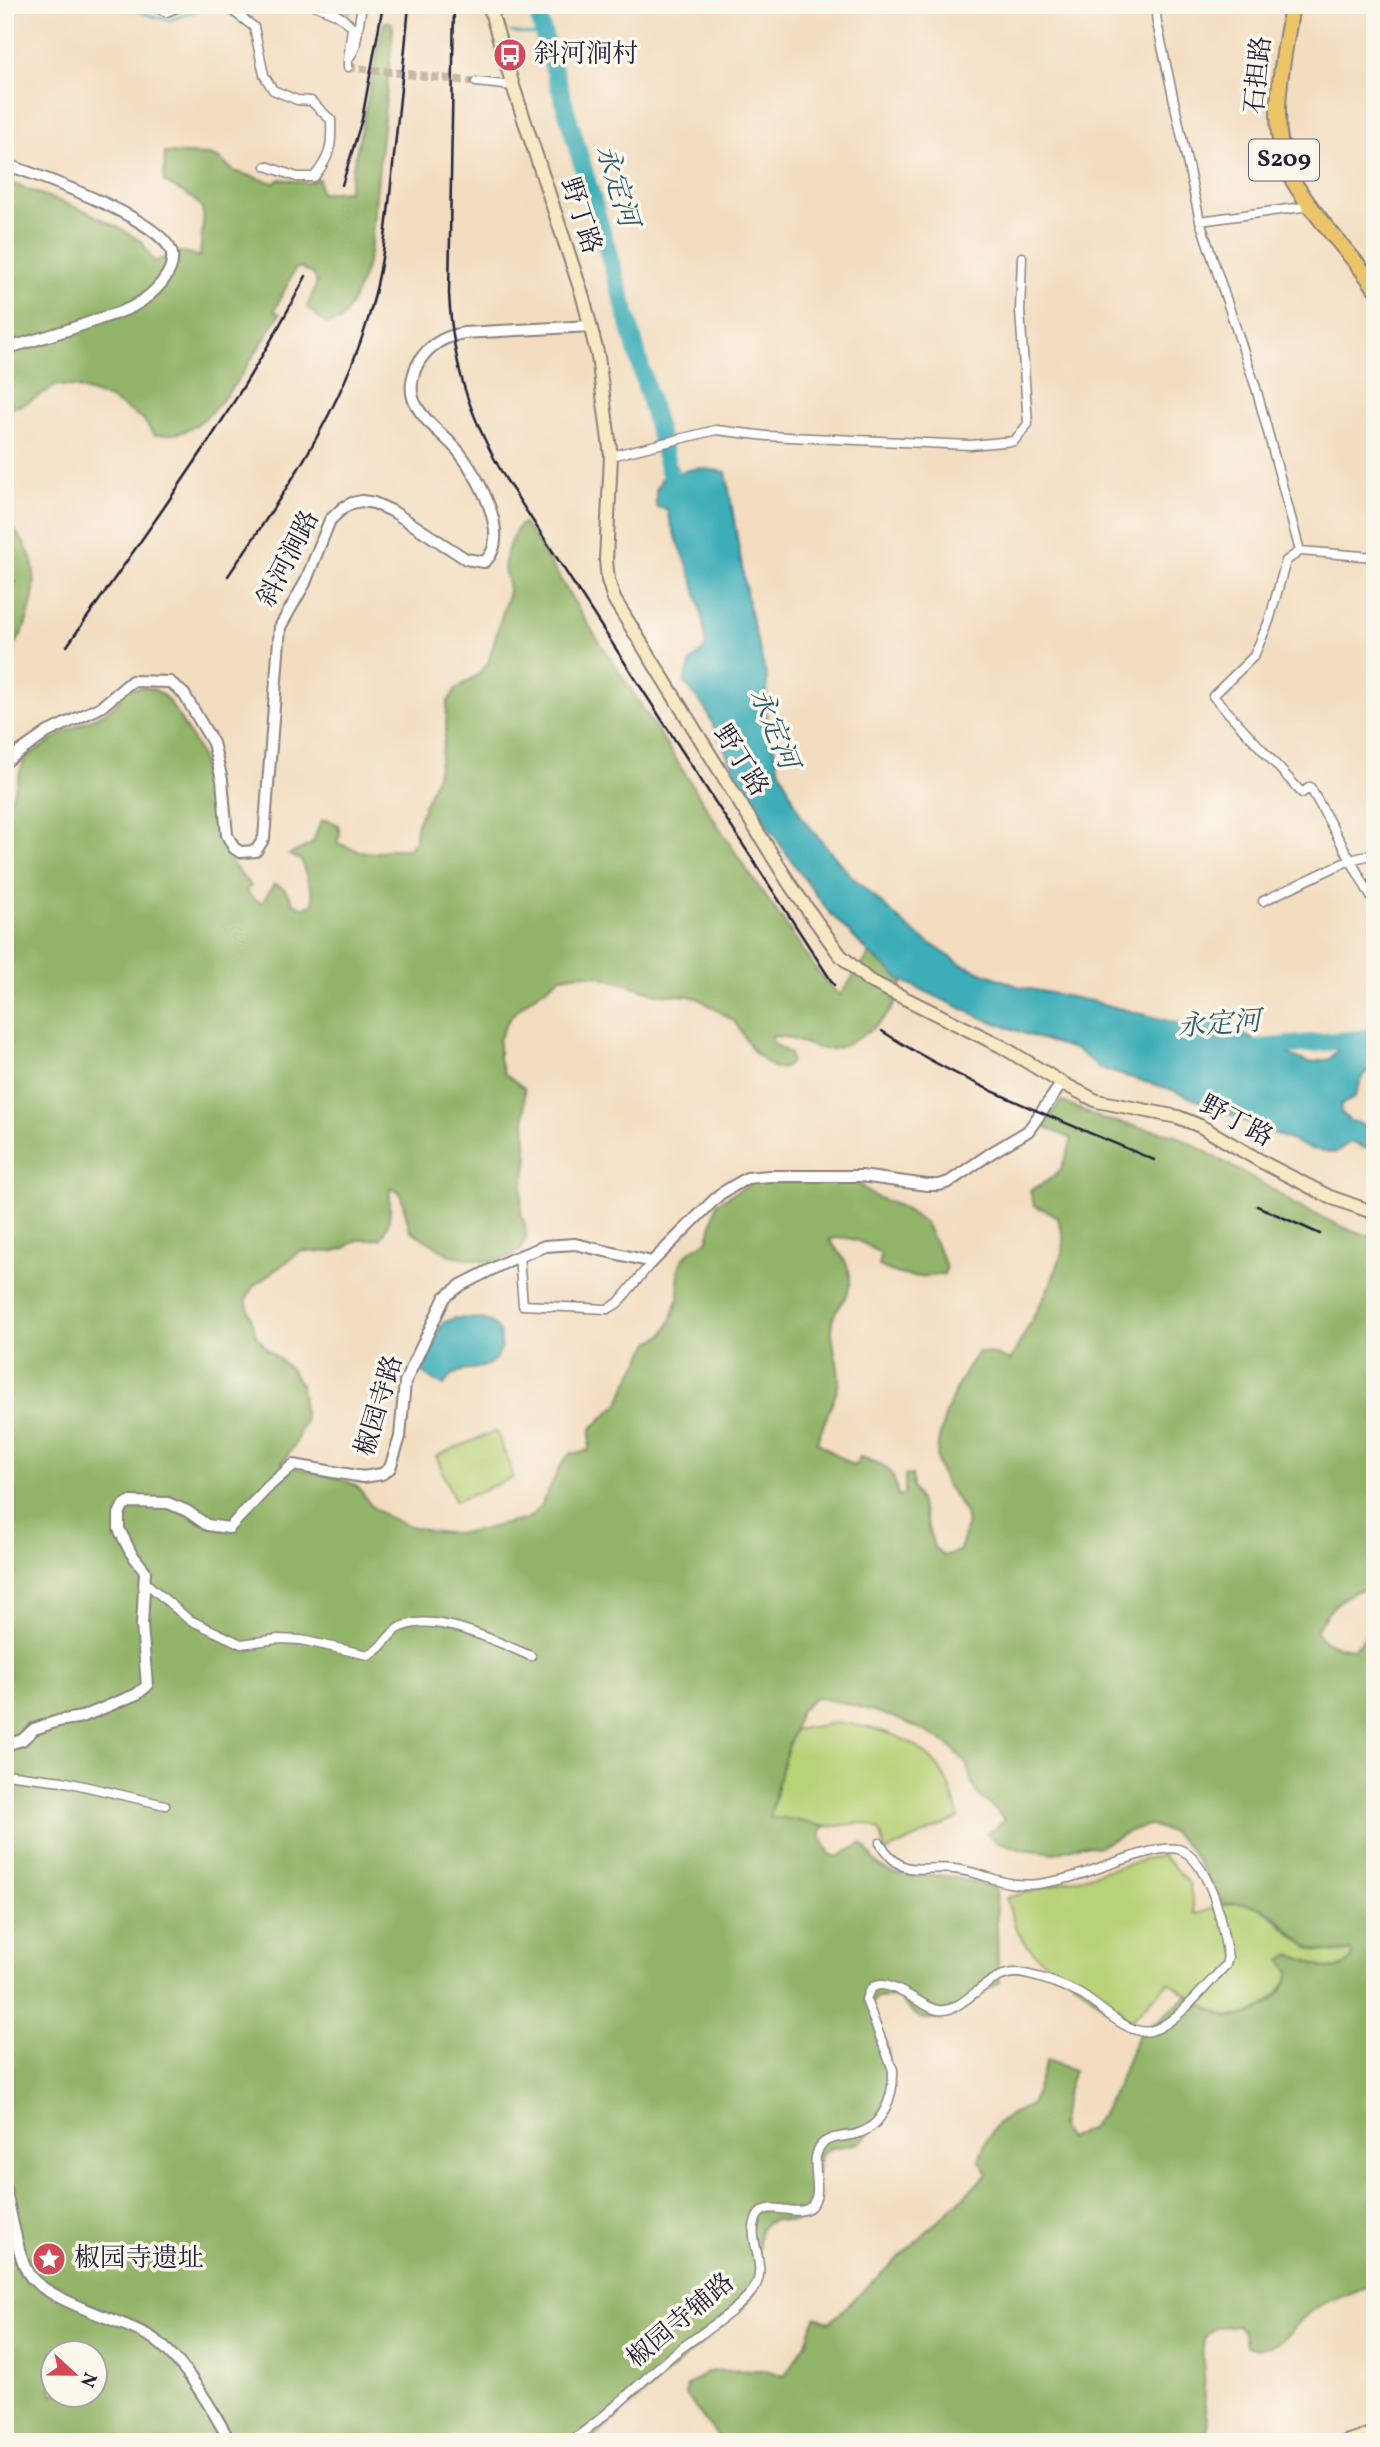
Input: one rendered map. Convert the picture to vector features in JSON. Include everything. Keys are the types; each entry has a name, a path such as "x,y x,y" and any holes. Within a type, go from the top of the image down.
{"main road":[{"name":"野丁路","path":"489,5 583,296 598,357 611,456 606,560 614,599 791,886 840,956 867,980 1001,1046 1097,1101 1178,1117 1330,1197 1375,1213"},
{"name":"石担路","path":"1292,5 1280,87 1278,132 1282,153 1291,178 1310,206 1375,288"},
{"path":"1346,2442 1375,2433"}],"street":[{"path":"151,5 166,12 184,5"},
{"path":"318,7 346,20 352,27 348,63 355,48 362,5"},
{"path":"1155,5 1200,221 1256,388 1300,551"},
{"path":"225,6 254,27 264,75 273,90 297,100 311,101 331,120 332,145 326,163 314,177 297,177 266,166"},
{"path":"476,82 513,86"},
{"path":"5,164 107,204 157,235 166,243 172,254 171,266 163,282 147,298 134,306 5,349"},
{"path":"1200,221 1310,206"},
{"path":"611,456 716,430 767,436 970,445 1014,441 1028,424 1020,311 1022,257"},
{"name":"斜河涧路","path":"5,762 48,732 101,708 132,681 170,682 184,694 213,743 222,780 227,835 234,848 240,852 256,850 264,838 280,627 305,583 330,520 352,503 374,503 392,511 466,559 484,562 491,557 496,527 475,478 460,453 423,416 414,403 412,377 421,359 447,336 590,326"},
{"path":"1375,556 1300,551 1286,561 1269,621 1254,656 1213,696 1302,793 1310,787 1375,904"},
{"path":"5,568 8,579 5,587"},
{"path":"1263,901 1350,859 1375,854"},
{"path":"519,1256 523,1305 608,1309 618,1304 652,1262 720,1194 747,1178 769,1175 860,1176 927,1185 949,1182 990,1153 1028,1131 1062,1083"},
{"name":"椒园寺路","path":"5,1745 22,1740 34,1729 82,1717 137,1694 146,1686 142,1625 145,1571 131,1553 119,1529 119,1514 123,1506 129,1502 168,1503 187,1511 206,1524 229,1528 293,1465 363,1477 382,1474 390,1468 400,1437 405,1382 445,1297 461,1285 545,1246 575,1244 652,1262"},
{"path":"145,1582 188,1619 241,1644 278,1639 301,1640 368,1655 376,1652 397,1630 417,1622 466,1629 531,1656"},
{"path":"5,1774 62,1781 165,1805"},
{"name":"椒园寺辅路","path":"569,2442 677,2351 729,2313 754,2289 761,2274 754,2231 757,2217 771,2208 801,2211 810,2207 817,2196 815,2164 820,2146 829,2139 859,2133 881,2118 894,2083 893,2070 866,2000 872,1989 882,1986 898,1988 928,2007 944,2010 959,2003 997,1976 1023,1973 1063,1986 1136,2031 1149,2032 1169,2022 1226,1965 1228,1957 1212,1891 1201,1868 1181,1850 1165,1849 1072,1877 1017,1885 954,1869 902,1867 889,1857 880,1843"},
{"path":"5,2189 22,2256 30,2276 48,2290 158,2342 211,2406 230,2442"}],"green space":[{"path":"384,22 391,22 393,29 370,253 358,288 340,321 326,324 307,307 317,283 314,275 300,267 295,269 274,311 280,314 227,395 201,421 179,433 154,435 143,419 110,399 75,387 58,385 24,404 5,410 5,181 88,212 123,230 142,242 154,262 177,253 200,257 202,210 192,198 164,182 165,153 209,155 218,158 234,171 274,183 281,179 307,183 319,179 320,193 348,191"},
{"path":"5,520 29,553 33,564 34,589 22,633 5,655"},
{"path":"523,523 742,863 825,980 840,995 870,954 903,981 888,1014 852,1042 833,1049 824,1049 784,1037 771,1037 773,1043 790,1054 791,1062 785,1068 775,1069 754,1052 734,1021 690,996 658,994 600,976 581,974 561,977 529,1000 514,1013 499,1040 499,1059 504,1073 524,1088 528,1158 521,1213 526,1238 521,1250 509,1257 488,1262 450,1255 410,1230 400,1192 390,1188 389,1221 380,1239 357,1240 332,1252 301,1251 254,1286 246,1300 256,1335 267,1349 290,1369 301,1385 305,1419 294,1446 282,1463 349,1482 358,1488 370,1505 384,1515 420,1529 445,1533 470,1532 527,1519 540,1506 559,1469 571,1453 589,1450 591,1429 619,1403 650,1342 663,1335 679,1296 678,1271 682,1260 708,1240 717,1203 753,1182 855,1182 874,1196 901,1207 925,1223 946,1268 944,1274 926,1277 904,1275 879,1266 881,1254 863,1243 842,1237 829,1240 848,1266 850,1281 845,1298 832,1321 839,1381 817,1442 854,1466 860,1457 882,1465 891,1473 898,1496 905,1494 905,1476 912,1475 913,1488 920,1501 934,1547 944,1556 959,1551 966,1522 960,1503 947,1487 938,1463 940,1437 956,1389 979,1352 1010,1361 1047,1291 1063,1249 1063,1237 1057,1216 1034,1205 1030,1191 1059,1171 1068,1151 1072,1139 1043,1126 1061,1101 1102,1119 1176,1135 1274,1190 1295,1205 1345,1228 1375,1238 1375,1584 1371,1588 1353,1592 1338,1602 1316,1631 1327,1642 1353,1649 1375,1622 1375,2282 1317,2307 1283,2339 1270,2346 1246,2346 1244,2333 1238,2326 1215,2328 1209,2332 1203,2346 1204,2396 1208,2426 1204,2442 722,2442 685,2395 687,2386 707,2372 766,2370 784,2376 805,2345 816,2316 830,2322 988,2174 979,2160 988,2138 1003,2119 1031,2105 1047,2060 1074,2070 1064,2102 1060,2128 1068,2139 1089,2129 1100,2117 1116,2088 1137,2037 1189,1995 1221,2015 1242,2016 1269,2004 1276,1997 1290,1972 1281,1960 1290,1955 1330,1968 1338,1968 1352,1959 1352,1951 1318,1951 1308,1946 1276,1917 1258,1907 1223,1904 1188,1846 1171,1832 1149,1825 1132,1830 1098,1847 1081,1845 1056,1853 1021,1849 996,1841 986,1833 995,1829 1004,1819 977,1793 965,1763 954,1750 918,1728 897,1719 852,1705 815,1698 800,1711 781,1769 770,1818 823,1826 820,1836 830,1854 838,1857 861,1844 879,1866 891,1872 953,1877 996,1888 1000,1982 950,2013 930,2019 917,2016 896,1997 877,1998 872,2003 888,2051 891,2085 877,2122 858,2143 829,2149 822,2154 818,2164 812,2208 796,2221 774,2220 760,2230 755,2293 747,2304 589,2442 5,2442 5,817 25,758 66,731 106,712 117,703 125,690 154,690 167,699 199,752 216,832 230,861 251,886 246,890 253,899 262,903 274,884 286,891 293,903 304,908 313,904 313,896 301,860 289,855 312,844 321,821 329,820 338,825 340,834 337,843 359,851 374,853 409,849 415,840 416,826 437,775 446,731 447,703 456,689 479,674 488,663 509,591 504,569 512,539"},
{"path":"496,1431 514,1477 455,1502 436,1456"},
{"path":"836,1723 876,1729 902,1739 925,1754 944,1776 959,1818 885,1852 880,1832 870,1825 860,1823 819,1826 770,1819 781,1769 794,1730"},
{"path":"1162,1855 1189,1883 1195,1914 1236,1902 1254,1905 1309,1947 1328,1952 1353,1951 1352,1959 1336,1968 1319,1966 1308,1960 1290,1972 1272,1999 1258,2010 1245,2015 1219,2013 1169,1982 1129,2022 1120,2008 1109,2011 1070,1977 1053,1970 1025,1944 1016,1929 1006,1898"}],"water":[{"path":"698,468 726,472 749,608 767,679 766,713 778,766 802,818 851,876 912,931 961,964 1020,987 1091,1001 1181,1024 1224,1021 1241,1034 1309,1063 1330,1059 1351,1033 1371,1029 1375,1037 1375,1062 1363,1076 1354,1098 1341,1105 1341,1112 1350,1121 1375,1127 1375,1152 1350,1142 1335,1153 1311,1149 1170,1089 1101,1069 1077,1050 980,1017 903,981 870,954 829,912 745,793 705,708 684,682 691,662 706,647 704,625 693,582 667,509 656,507 656,490 663,476"},
{"path":"454,1318 481,1319 493,1324 500,1335 501,1348 488,1365 455,1374 444,1386 416,1370 443,1323"}],"waterway":[{"path":"5,14 26,5"},
{"path":"124,5 154,17 170,20 212,5"},
{"name":"永定河","path":"535,5 625,309 676,496"},
{"path":"331,8 350,12"},
{"path":"511,32 544,36"},
{"name":"永定河","path":"1247,1049 1358,1039 1375,1040"}],"tunnel":[{"path":"348,67 476,82"}],"railway":[{"path":"342,185 362,119 383,5"},
{"path":"228,576 309,452 343,386 369,316 378,281 386,228 409,5"},
{"path":"454,5 449,294 454,345 473,411 505,478 834,985"},
{"path":"67,646 223,419 280,325 306,276"},
{"path":"882,1031 980,1085 1154,1160"},
{"path":"1257,1206 1320,1234"}],"place":[{"name":"斜河涧村","path":"510,55"},
{"name":"椒园寺遗址","path":"49,2259"}]}
